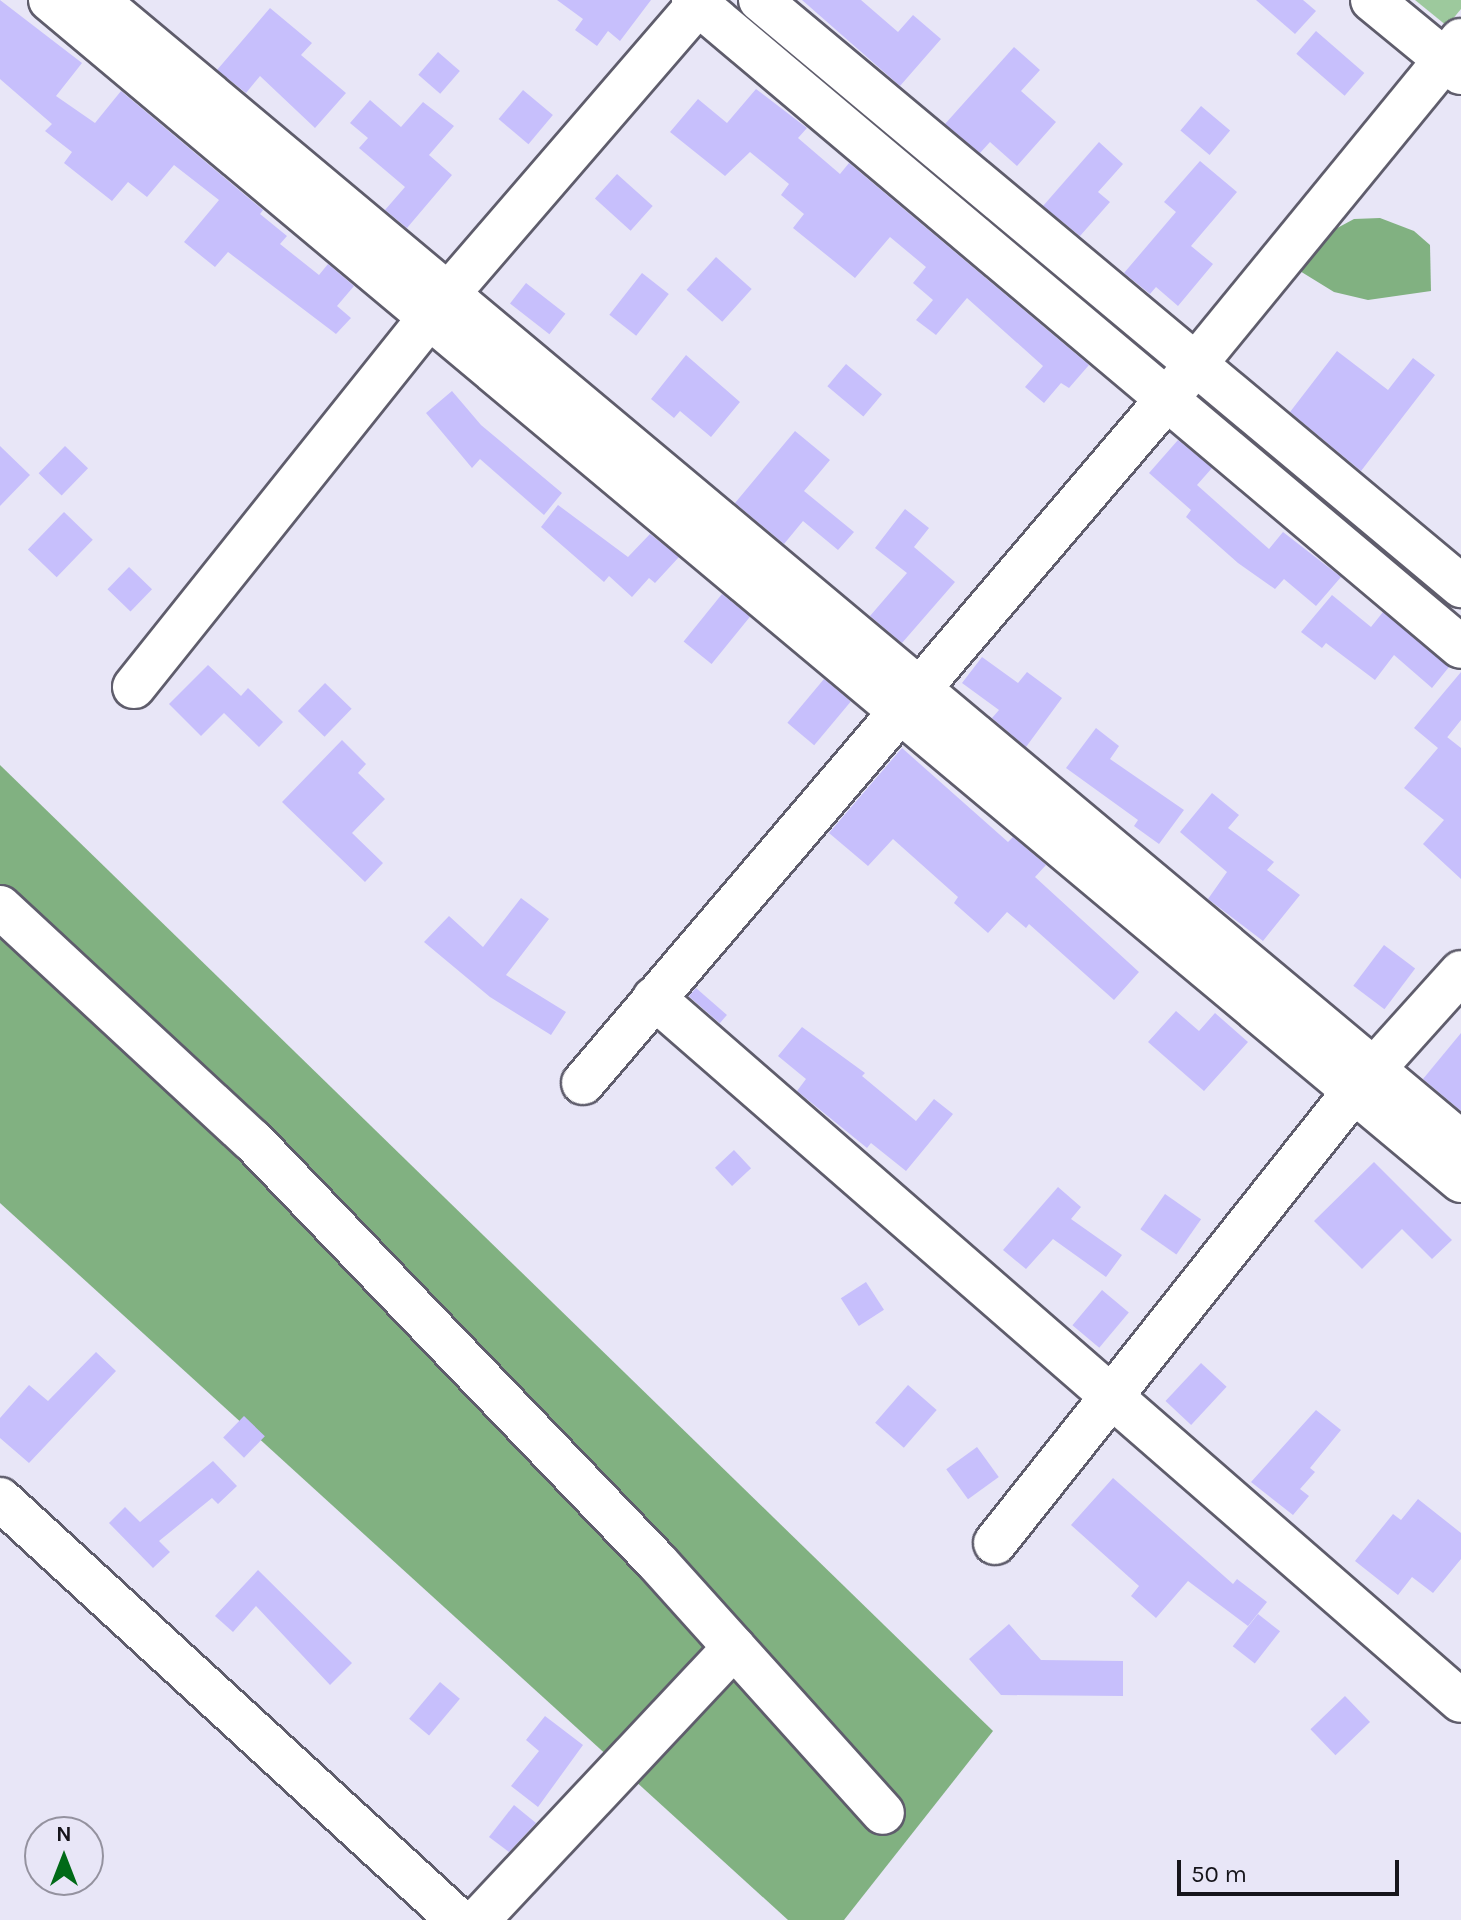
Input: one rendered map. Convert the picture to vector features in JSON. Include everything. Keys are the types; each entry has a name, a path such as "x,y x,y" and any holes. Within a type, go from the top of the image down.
{"street":[{"path":"50,0 439,306 1365,1081 1461,1181"},
{"path":"97,0 439,306"},
{"path":"760,0 1461,586"},
{"path":"583,1083 907,698 1167,399 1456,58 1372,0"},
{"path":"134,687 439,306 698,1 1461,647"},
{"path":"0,907 252,1140 734,1647 883,1813"},
{"path":"995,1543 1365,1081 1461,972"},
{"path":"654,998 1461,1701"},
{"path":"1365,1081 1461,1142"},
{"path":"0,1499 458,1920"},
{"path":"478,1920 734,1647"}],"green space":[{"path":"1415,0 1461,0 1461,9 1447,26"},
{"path":"1380,218 1414,231 1430,245 1431,291 1368,300 1334,292 1295,268 1326,234 1354,219"},
{"path":"0,765 993,1731 844,1920 788,1920 0,1203"}],"building":[{"path":"0,0 82,63 56,96 95,123 121,91 263,210 260,214 287,236 280,244 319,275 328,264 354,286 337,306 351,318 336,334 228,252 215,267 184,242 219,200 174,165 147,197 128,182 112,201 64,163 72,152 45,131 52,124 0,79"},
{"path":"557,0 651,0 620,41 608,31 597,46 575,30 583,19"},
{"path":"802,0 861,0 898,32 913,15 941,39 900,86"},
{"path":"1256,0 1303,0 1316,11 1295,34"},
{"path":"270,8 312,43 301,55 346,93 315,128 260,76 246,93 217,70"},
{"path":"1316,31 1364,73 1345,96 1296,54"},
{"path":"1014,47 1040,70 1021,91 1056,122 1017,166 990,142 980,153 945,124"},
{"path":"438,52 460,71 440,94 418,75"},
{"path":"756,89 807,128 798,138 840,174 849,163 1089,365 1069,388 1061,383 1044,403 1025,387 1043,366 967,298 936,335 916,320 933,300 913,283 926,267 890,237 855,278 793,228 804,214 781,195 789,184 750,152 725,176 670,132 698,99 727,123"},
{"path":"523,90 553,115 528,144 499,119"},
{"path":"370,100 401,127 423,102 454,126 429,155 452,175 407,228 385,210 405,187 359,148 368,138 350,123"},
{"path":"1201,106 1230,130 1210,155 1180,131"},
{"path":"1099,142 1123,164 1098,192 1110,202 1080,236 1043,206"},
{"path":"1200,161 1237,192 1191,246 1213,264 1178,306 1156,287 1150,294 1124,273 1176,212 1164,202"},
{"path":"617,174 653,206 631,231 595,199"},
{"path":"716,257 752,289 722,322 687,290"},
{"path":"642,273 669,294 636,336 609,315"},
{"path":"526,283 565,314 549,334 510,303"},
{"path":"1337,351 1388,390 1413,358 1435,375 1361,471 1290,412"},
{"path":"686,355 740,402 711,437 680,411 674,418 651,399"},
{"path":"846,364 882,394 863,416 827,386"},
{"path":"452,391 481,425 562,493 544,515 480,459 472,468 426,413"},
{"path":"795,431 830,460 804,491 854,532 838,550 803,521 784,544 735,503"},
{"path":"1178,440 1212,468 1197,485 1269,549 1283,532 1341,577 1316,606 1284,579 1275,589 1238,563 1186,517 1191,510 1149,473"},
{"path":"0,446 30,475 0,506"},
{"path":"65,446 88,468 62,496 39,473"},
{"path":"558,505 628,557 650,534 679,557 655,583 649,578 632,597 609,576 604,582 541,527"},
{"path":"905,509 929,528 914,547 955,582 902,643 870,616 907,573 875,548"},
{"path":"64,512 93,540 57,577 28,549"},
{"path":"129,567 152,589 130,612 107,589"},
{"path":"722,594 750,617 712,664 684,641"},
{"path":"1332,595 1371,627 1383,612 1449,667 1432,688 1394,655 1375,680 1326,643 1322,648 1301,632"},
{"path":"982,657 1018,683 1027,672 1062,698 1026,747 992,718 999,710 962,683"},
{"path":"208,665 241,696 248,688 283,722 259,747 224,713 201,736 169,704"},
{"path":"1461,672 1461,720 1447,737 1461,748 1461,879 1423,844 1444,820 1404,788 1438,748 1414,728"},
{"path":"824,679 851,701 814,745 787,723"},
{"path":"325,683 352,709 325,737 298,711"},
{"path":"1096,728 1119,746 1110,759 1184,810 1159,844 1134,826 1138,820 1066,768"},
{"path":"342,740 366,764 358,773 385,799 352,833 383,863 365,882 282,802"},
{"path":"902,748 1008,842 1013,837 1046,865 1035,877 1139,972 1114,1000 1029,924 1026,928 1007,912 988,933 954,903 958,897 893,839 868,866 829,833"},
{"path":"1212,793 1239,815 1228,828 1274,862 1267,870 1300,895 1263,941 1208,899 1227,872 1180,832"},
{"path":"521,898 549,919 506,975 566,1012 551,1035 490,997 424,942 449,916 483,947"},
{"path":"1384,945 1415,968 1384,1009 1353,986"},
{"path":"696,988 727,1015 720,1023 689,996"},
{"path":"1176,1011 1199,1031 1215,1013 1248,1042 1204,1091 1148,1042"},
{"path":"802,1027 865,1073 862,1076 916,1121 934,1099 953,1114 906,1171 871,1143 867,1148 797,1091 806,1079 778,1056"},
{"path":"1461,1033 1461,1111 1423,1079"},
{"path":"734,1150 751,1168 732,1186 715,1168"},
{"path":"1374,1162 1452,1240 1432,1259 1402,1229 1362,1269 1314,1221"},
{"path":"1058,1187 1081,1207 1071,1219 1122,1255 1106,1277 1053,1239 1026,1269 1003,1250"},
{"path":"1165,1194 1201,1219 1176,1254 1140,1229"},
{"path":"866,1282 884,1310 859,1326 841,1298"},
{"path":"1102,1290 1129,1312 1099,1348 1072,1325"},
{"path":"96,1352 116,1371 29,1463 0,1438 0,1418 29,1385 48,1401"},
{"path":"1201,1363 1227,1387 1191,1425 1166,1401"},
{"path":"908,1385 937,1410 904,1448 875,1423"},
{"path":"1316,1410 1341,1430 1310,1468 1315,1472 1300,1489 1309,1496 1293,1515 1251,1482"},
{"path":"244,1416 265,1436 244,1458 223,1438"},
{"path":"977,1447 999,1477 968,1499 946,1469"},
{"path":"213,1461 237,1486 218,1504 212,1498 159,1541 170,1552 153,1568 109,1523 125,1507 140,1522"},
{"path":"1113,1478 1233,1584 1237,1579 1267,1602 1248,1626 1188,1581 1156,1618 1131,1596 1139,1586 1071,1525"},
{"path":"1418,1499 1461,1533 1461,1559 1433,1593 1412,1577 1398,1595 1355,1561 1393,1514 1401,1520"},
{"path":"258,1570 352,1663 330,1685 256,1606 233,1632 215,1616"},
{"path":"1258,1614 1280,1631 1255,1664 1233,1646"},
{"path":"1009,1624 1041,1660 1123,1661 1123,1696 1001,1695 969,1659"},
{"path":"440,1682 460,1699 429,1735 409,1719"},
{"path":"1345,1696 1370,1722 1335,1755 1310,1729"},
{"path":"545,1716 583,1745 538,1807 511,1786 539,1751 526,1740"},
{"path":"514,1805 536,1823 509,1852 489,1837"}]}
